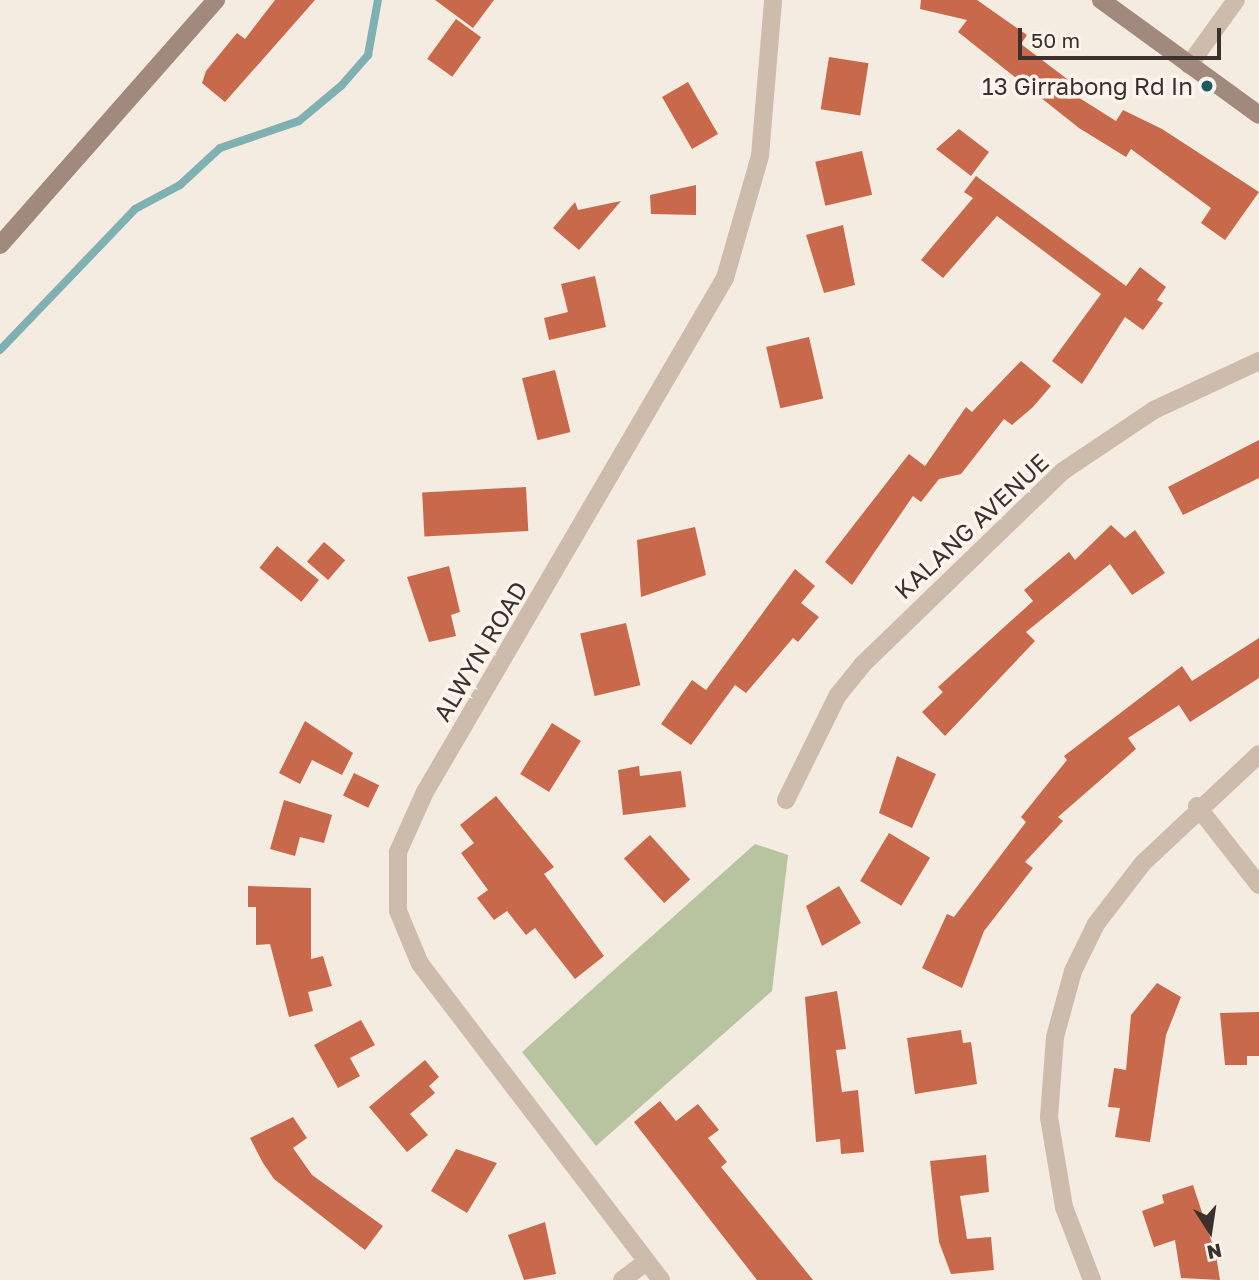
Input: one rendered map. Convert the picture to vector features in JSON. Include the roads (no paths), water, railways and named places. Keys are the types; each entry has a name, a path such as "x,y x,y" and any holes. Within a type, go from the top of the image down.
{"street":[{"path":"0,245 216,0"},
{"name":"ALWYN ROAD","path":"661,1280 420,964 398,911 398,852 425,792 725,278 760,156 773,0"},
{"path":"1101,0 1259,115"},
{"path":"1189,65 1236,0"},
{"name":"KALANG AVENUE","path":"786,800 838,695 862,665 1063,471 1154,410 1259,361"},
{"path":"1092,1280 1053,1159 1050,1076 1063,1004 1096,923 1197,807 1259,754"},
{"path":"1197,807 1259,886"},
{"path":"622,1280 647,1261"}],"waterway":[{"path":"0,350 135,209 180,185 220,148 299,121 342,85 368,55 378,0"}],"place":[{"name":"13 Girrabong Rd In","path":"1207,86"}]}
